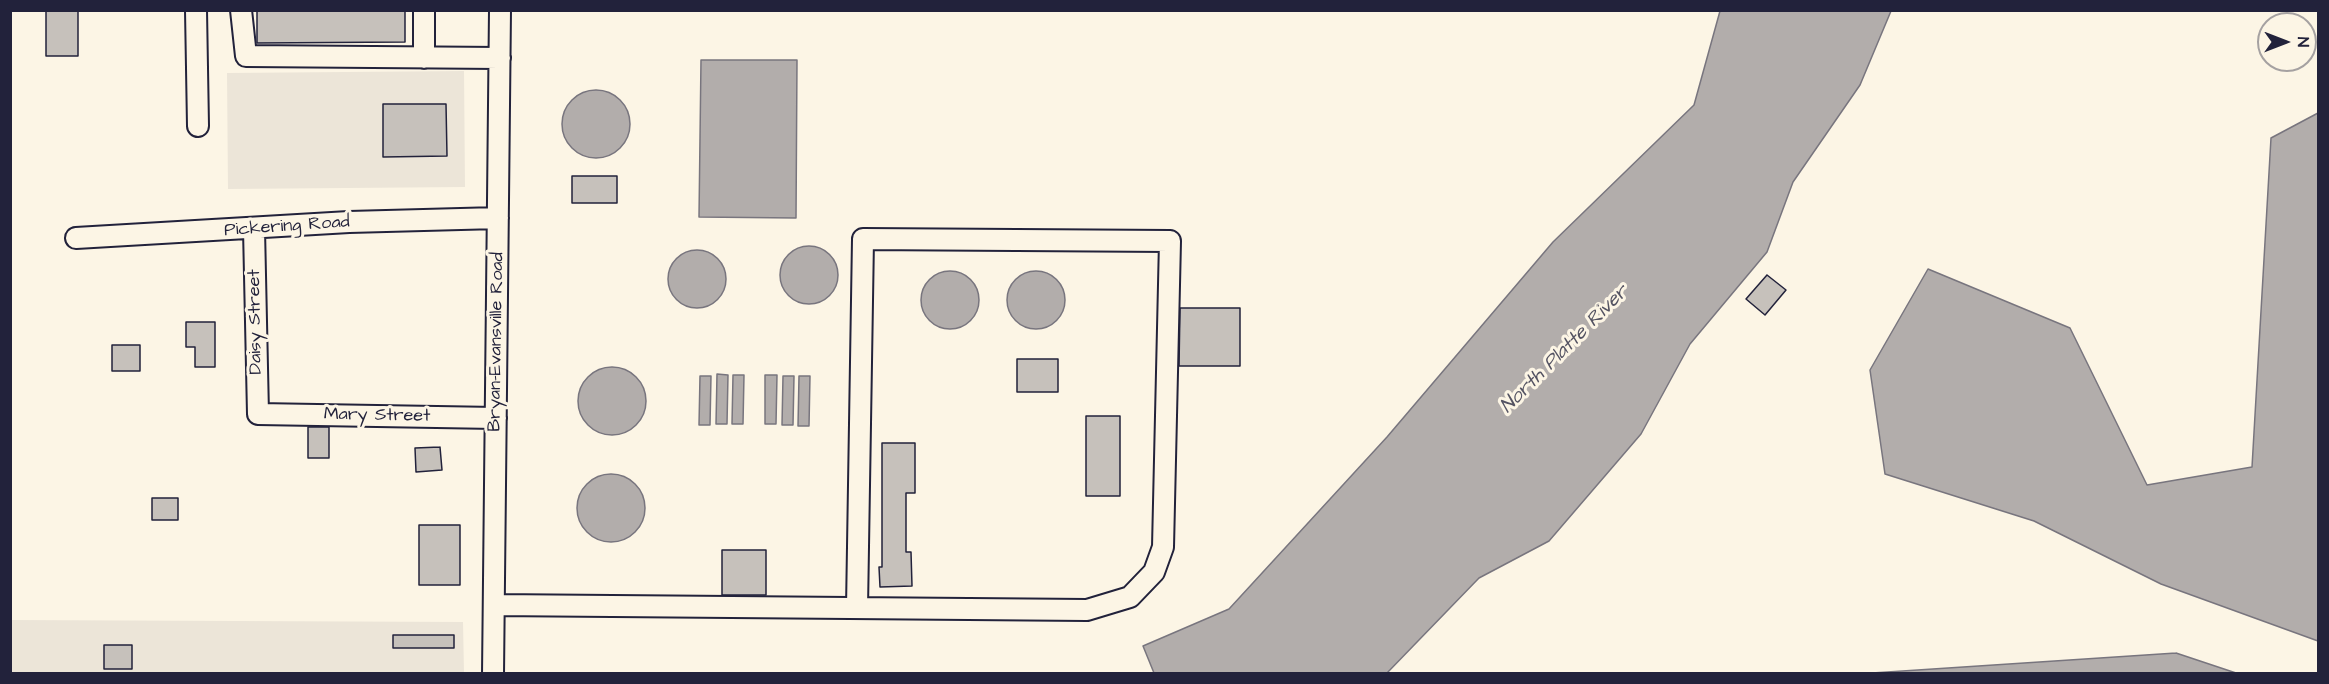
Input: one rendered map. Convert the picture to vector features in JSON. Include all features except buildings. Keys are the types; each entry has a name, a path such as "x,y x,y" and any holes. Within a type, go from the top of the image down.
{"street":[{"path":"196,10 198,126"},
{"path":"241,10 241,27 246,56 500,58"},
{"path":"424,10 424,58"},
{"name":"Bryan-Evansville Road","path":"494,674 500,10"},
{"name":"Pickering Road","path":"76,238 349,222 498,218"},
{"name":"Daisy Street","path":"254,229 258,414"},
{"path":"494,605 1087,610 1130,597 1154,573 1163,547 1170,241 863,239 857,608"},
{"name":"Mary Street","path":"258,414 496,418"}],"shaded area":[{"path":"464,71 465,187 228,189 227,73"},
{"path":"11,620 463,622 464,673 11,674"}],"water":[{"name":"North Platte River","path":"1720,11 1891,11 1860,85 1793,182 1767,252 1690,344 1641,434 1549,541 1479,578 1387,673 1154,673 1143,646 1229,609 1387,437 1553,242 1694,105"},
{"path":"701,60 797,60 796,218 699,217"},
{"path":"589,90 603,90 615,95 625,105 630,124 625,143 615,153 603,158 589,158 577,153 567,143 562,131 562,117 567,105 577,95"},
{"path":"2318,113 2318,641 2161,584 2034,521 1885,474 1870,370 1928,269 2070,328 2147,485 2252,467 2271,138"},
{"path":"809,246 825,251 833,259 838,275 833,291 825,299 809,304 793,299 785,291 780,275 785,259 793,251"},
{"path":"697,250 713,255 721,263 726,279 721,295 713,303 697,308 681,303 673,295 668,279 673,263 681,255"},
{"path":"950,271 966,276 974,284 979,300 974,316 966,324 950,329 934,324 926,316 921,300 926,284 934,276"},
{"path":"1036,271 1052,276 1060,284 1065,300 1060,316 1052,324 1036,329 1020,324 1012,316 1007,300 1012,284 1020,276"},
{"path":"605,367 619,367 631,372 641,382 646,401 641,420 631,430 619,435 605,435 593,430 583,420 578,408 578,394 583,382 593,372"},
{"path":"717,374 728,375 727,424 716,424"},
{"path":"733,375 744,375 743,424 732,424"},
{"path":"765,375 777,375 776,424 765,424"},
{"path":"700,376 711,376 710,425 699,425"},
{"path":"783,376 794,376 793,425 782,425"},
{"path":"799,376 810,376 809,426 798,426"},
{"path":"604,474 618,474 630,479 640,489 645,508 640,527 630,537 618,542 604,542 592,537 582,527 577,515 577,501 582,489 592,479"},
{"path":"2176,653 2236,673 1872,673"}]}
